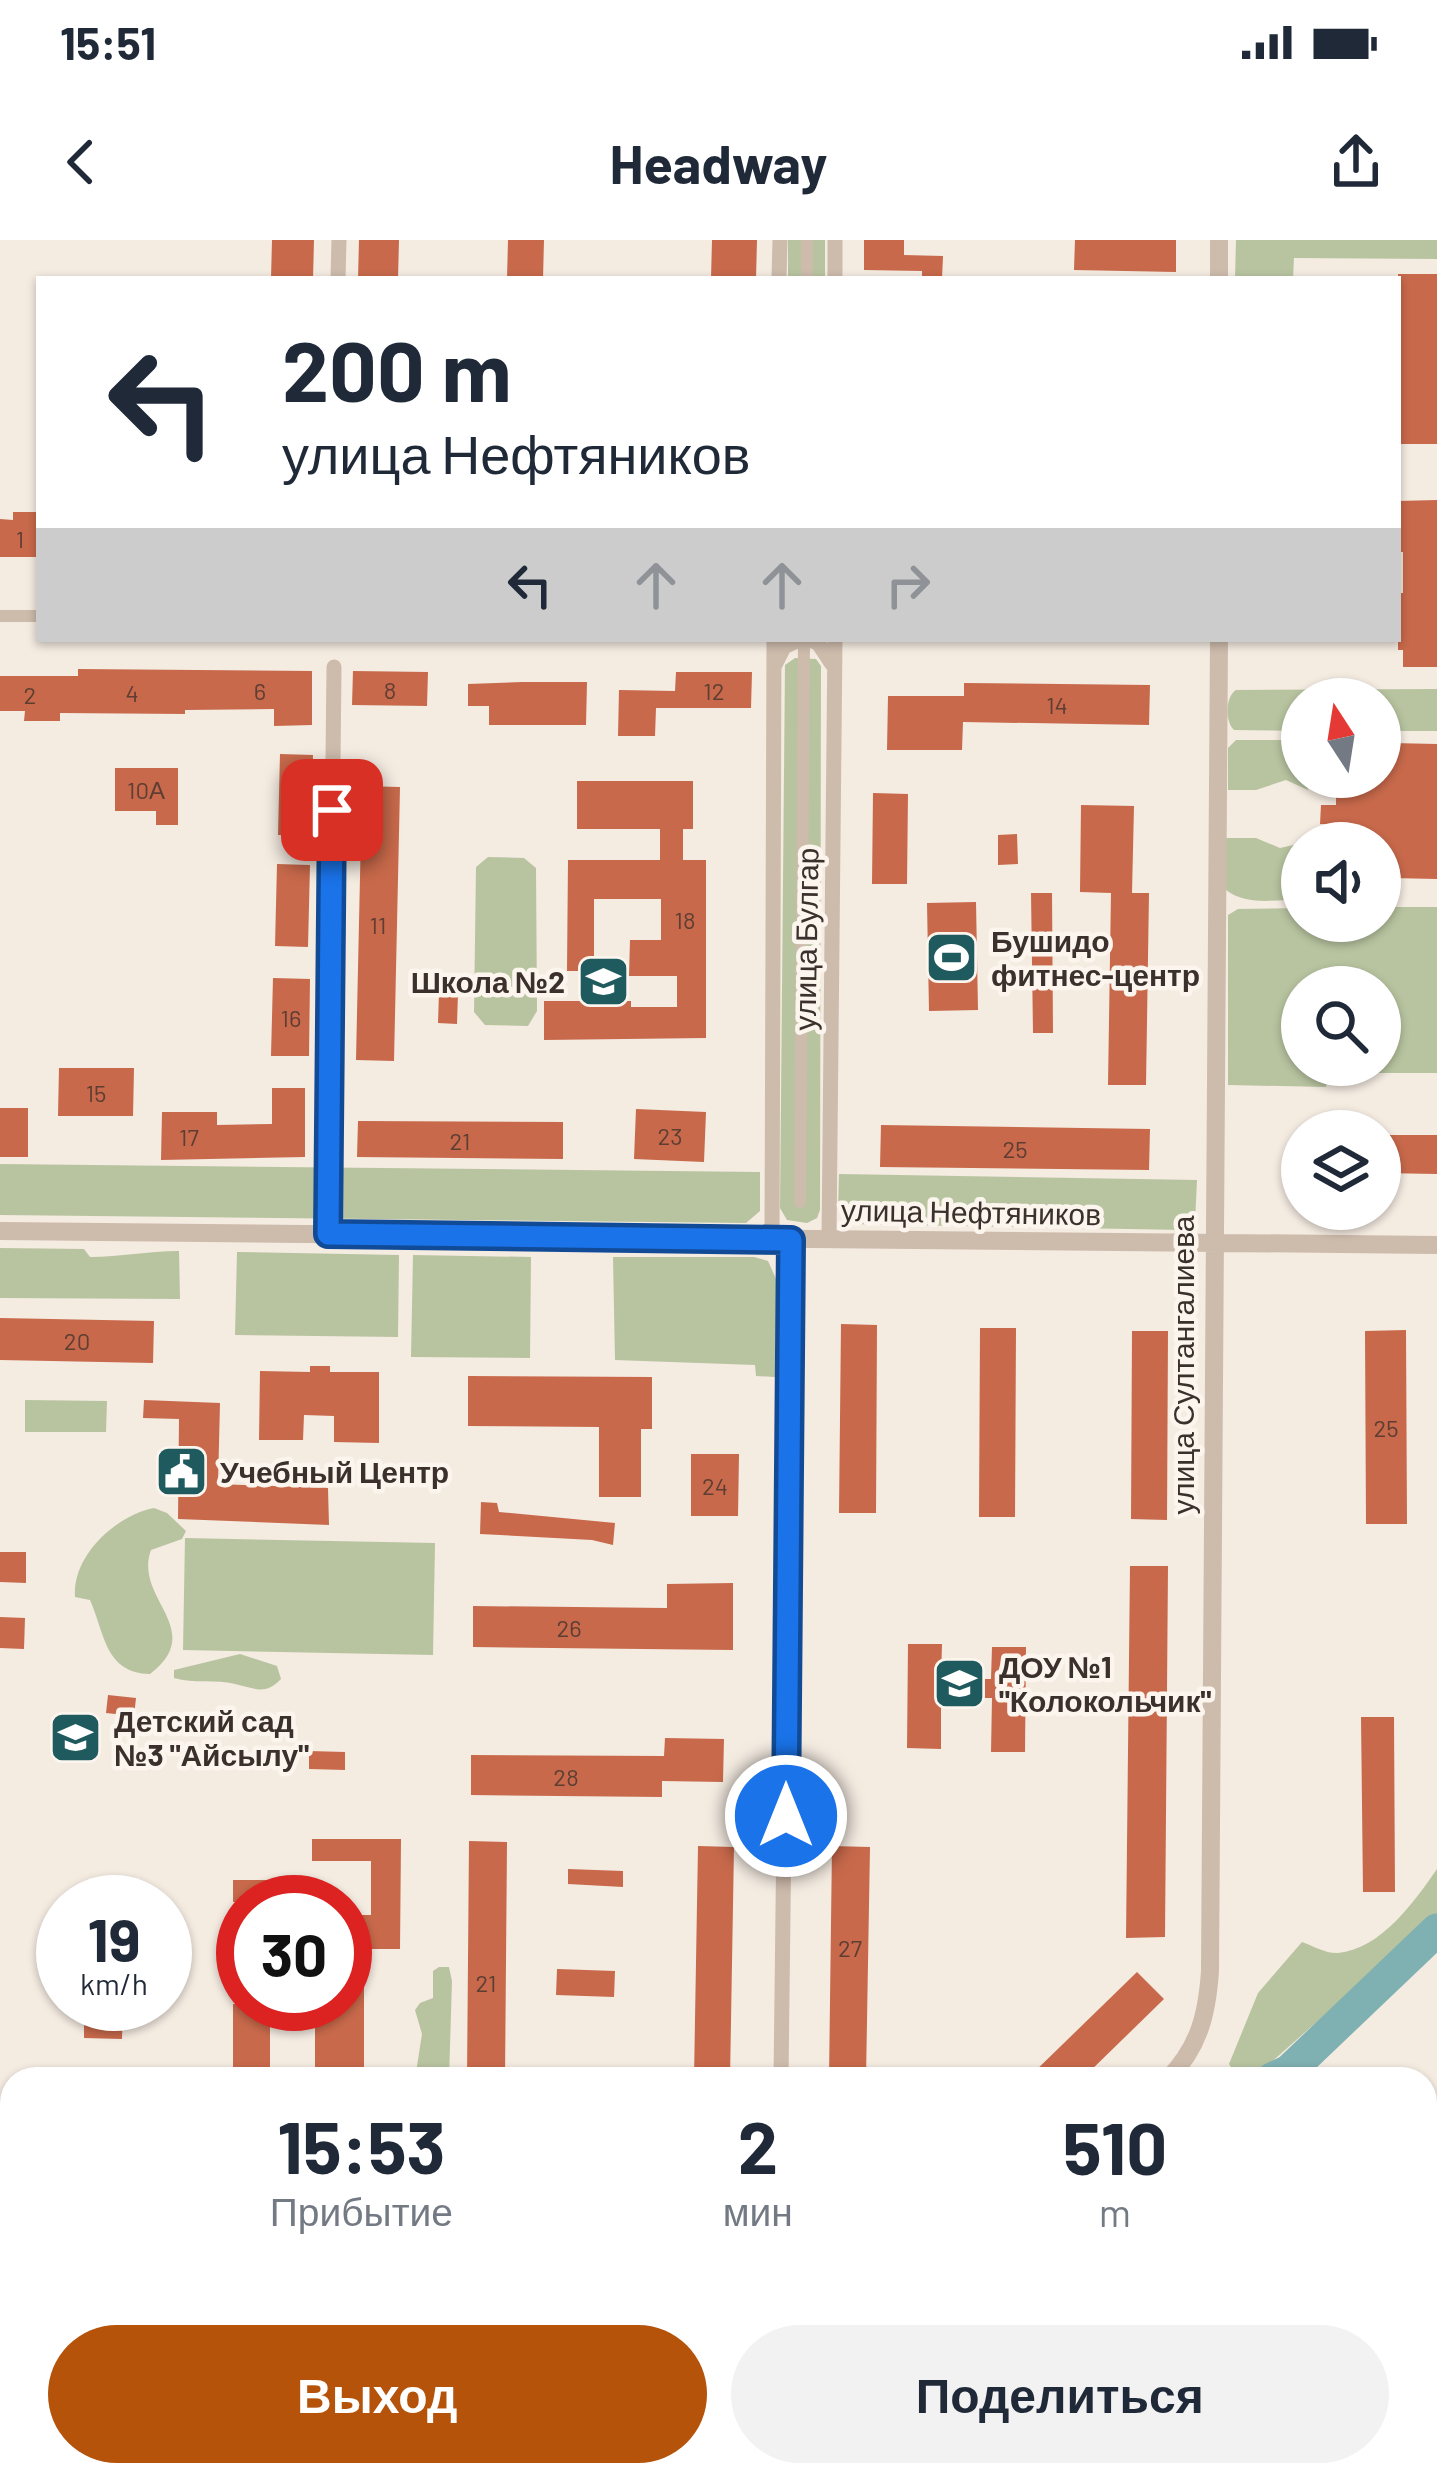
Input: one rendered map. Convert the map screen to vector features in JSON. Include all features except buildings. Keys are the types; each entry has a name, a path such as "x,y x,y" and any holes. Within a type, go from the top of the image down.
{"street":[{"path":"338,240 338,276"},
{"path":"779,276 780,240"},
{"path":"807,240 807,276"},
{"path":"835,240 835,276"},
{"path":"1219,240 1219,276"},
{"path":"0,616 36,616"},
{"name":"улица Булгар","path":"774,642 782,1239 781,2067"},
{"path":"774,671 784,647 796,642"},
{"path":"800,1202 804,642"},
{"path":"810,642 824,649 835,672"},
{"name":"улица Булгар","path":"829,1240 836,642"},
{"name":"улица Султангалиева","path":"1179,2067 1203,2027 1210,1971 1219,642"},
{"path":"328,1234 334,667"},
{"name":"улица Нефтяников","path":"0,1231 1437,1245"}],"green space":[{"path":"788,240 825,240 825,276 788,276"},
{"path":"1236,240 1437,240 1437,259 1294,258 1293,276 1235,276"},
{"path":"795,658 816,659 821,666 820,1210 807,1223 787,1220 780,1208 785,665"},
{"path":"1401,689 1437,689 1437,731 1401,731"},
{"path":"1236,690 1281,690 1281,731 1234,730 1228,704"},
{"path":"1236,740 1281,740 1281,782 1256,790 1228,790 1228,748"},
{"path":"1226,838 1256,838 1281,848 1281,900 1252,900 1226,890"},
{"path":"488,857 524,858 536,868 537,1011 528,1026 485,1025 474,1012 476,867"},
{"path":"1401,907 1437,907 1437,1073 1401,1073 1401,966 1281,966 1281,1086 1326,1087 1228,1085 1228,915 1238,909 1281,908 1281,942 1401,942"},
{"path":"0,1164 760,1172 760,1211 746,1223 0,1215"},
{"path":"839,1174 1197,1180 1195,1223 1184,1230 849,1224 838,1209"},
{"path":"0,1248 84,1249 90,1257 179,1251 180,1299 0,1298"},
{"path":"237,1252 399,1255 398,1337 235,1335"},
{"path":"413,1255 531,1257 530,1358 411,1357"},
{"path":"613,1257 754,1257 768,1261 777,1281 775,1377 756,1376 755,1365 615,1360"},
{"path":"25,1400 107,1401 106,1432 25,1432"},
{"path":"154,1508 186,1531 182,1539 151,1550 151,1584 171,1628 172,1643 166,1658 150,1674 135,1672 115,1659 90,1600 75,1597 81,1566 100,1539 126,1519"},
{"path":"185,1538 435,1543 433,1655 183,1650"},
{"path":"240,1654 277,1666 281,1679 270,1688 259,1689 174,1678 174,1670"},
{"path":"1437,1869 1437,1947 1404,1945 1266,2067 1231,2067 1258,1993 1302,1942 1334,1953 1354,1950 1395,1922"},
{"path":"449,1967 452,1981 449,2067 417,2067 422,2034 415,2010 433,1998 433,1971"}],"waterway":[{"path":"1293,2067 1437,1930"}],"place":[{"name":"Бушидо фитнес-центр","path":"952,957"},
{"name":"Школа №2","path":"604,981"},
{"name":"Учебный Центр","path":"181,1471"},
{"name":"ДОУ №1 \"Колокольчик\"","path":"960,1683"},
{"name":"Детский сад №3 \"Айсылу\"","path":"75,1737"}],"route":[{"path":"332,810 328,1234 791,1240 786,1816"}]}
